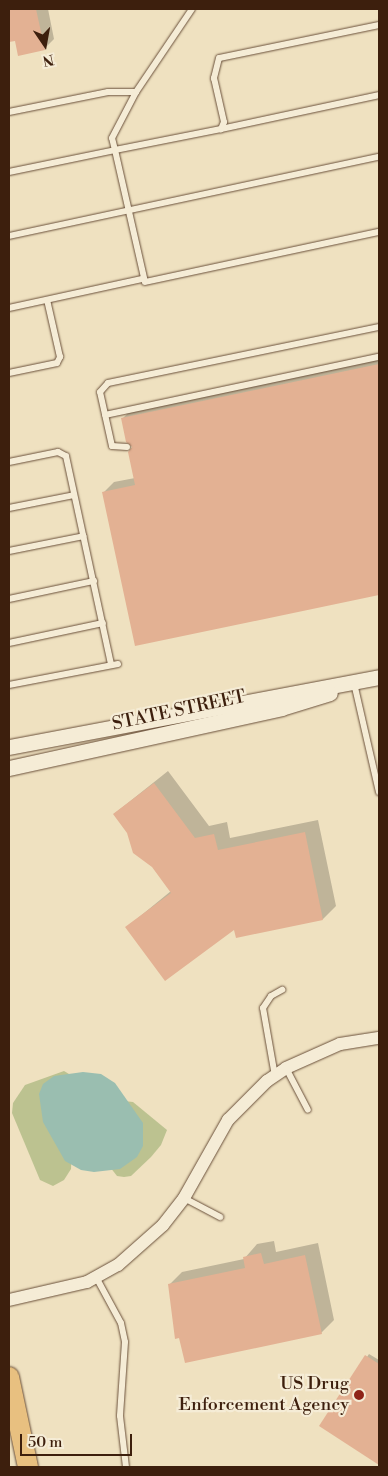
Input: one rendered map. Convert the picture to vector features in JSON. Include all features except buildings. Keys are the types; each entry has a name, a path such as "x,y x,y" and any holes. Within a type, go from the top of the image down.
{"main road":[{"path":"9,1377 28,1467"}],"street":[{"name":"STATE STREET","path":"9,747 379,677"},
{"name":"STATE STREET","path":"9,768 281,708 319,698 354,683"},
{"path":"9,1300 64,1288 96,1277 142,1246 184,1198 228,1120 275,1076 286,1068 340,1044 379,1038"}],"lane":[{"path":"192,9 136,92 112,138 142,278 145,282 379,232"},
{"path":"221,129 224,122 214,78 219,58 379,25"},
{"path":"9,112 108,92 136,92"},
{"path":"9,172 379,95"},
{"path":"9,236 379,157"},
{"path":"9,308 142,278"},
{"path":"9,373 57,363 60,357 47,300"},
{"path":"127,446 112,446 100,392 108,383 379,326"},
{"path":"105,415 379,357"},
{"path":"9,462 58,452 66,456 103,623 115,664 9,685"},
{"path":"9,508 74,495"},
{"path":"9,551 84,536"},
{"path":"9,599 94,581"},
{"path":"9,643 103,623"},
{"path":"354,683 379,792"},
{"path":"275,1076 263,1008 271,996 282,990"},
{"path":"286,1068 308,1110"},
{"path":"184,1198 220,1217"},
{"path":"96,1277 121,1322 126,1342 120,1416 126,1467"}],"green space":[{"path":"64,1071 74,1077 71,1169 64,1180 53,1186 40,1180 12,1113 13,1103 25,1085"},
{"path":"124,1101 133,1102 167,1130 161,1145 151,1157 131,1176 124,1177 117,1176 110,1167"}],"shaded area":[{"path":"83,1072 101,1074 115,1083 143,1123 143,1146 137,1157 120,1169 94,1172 81,1170 65,1161 43,1122 39,1094 43,1084 54,1076"}],"place":[{"name":"US Drug Enforcement Agency","path":"359,1395"}]}
